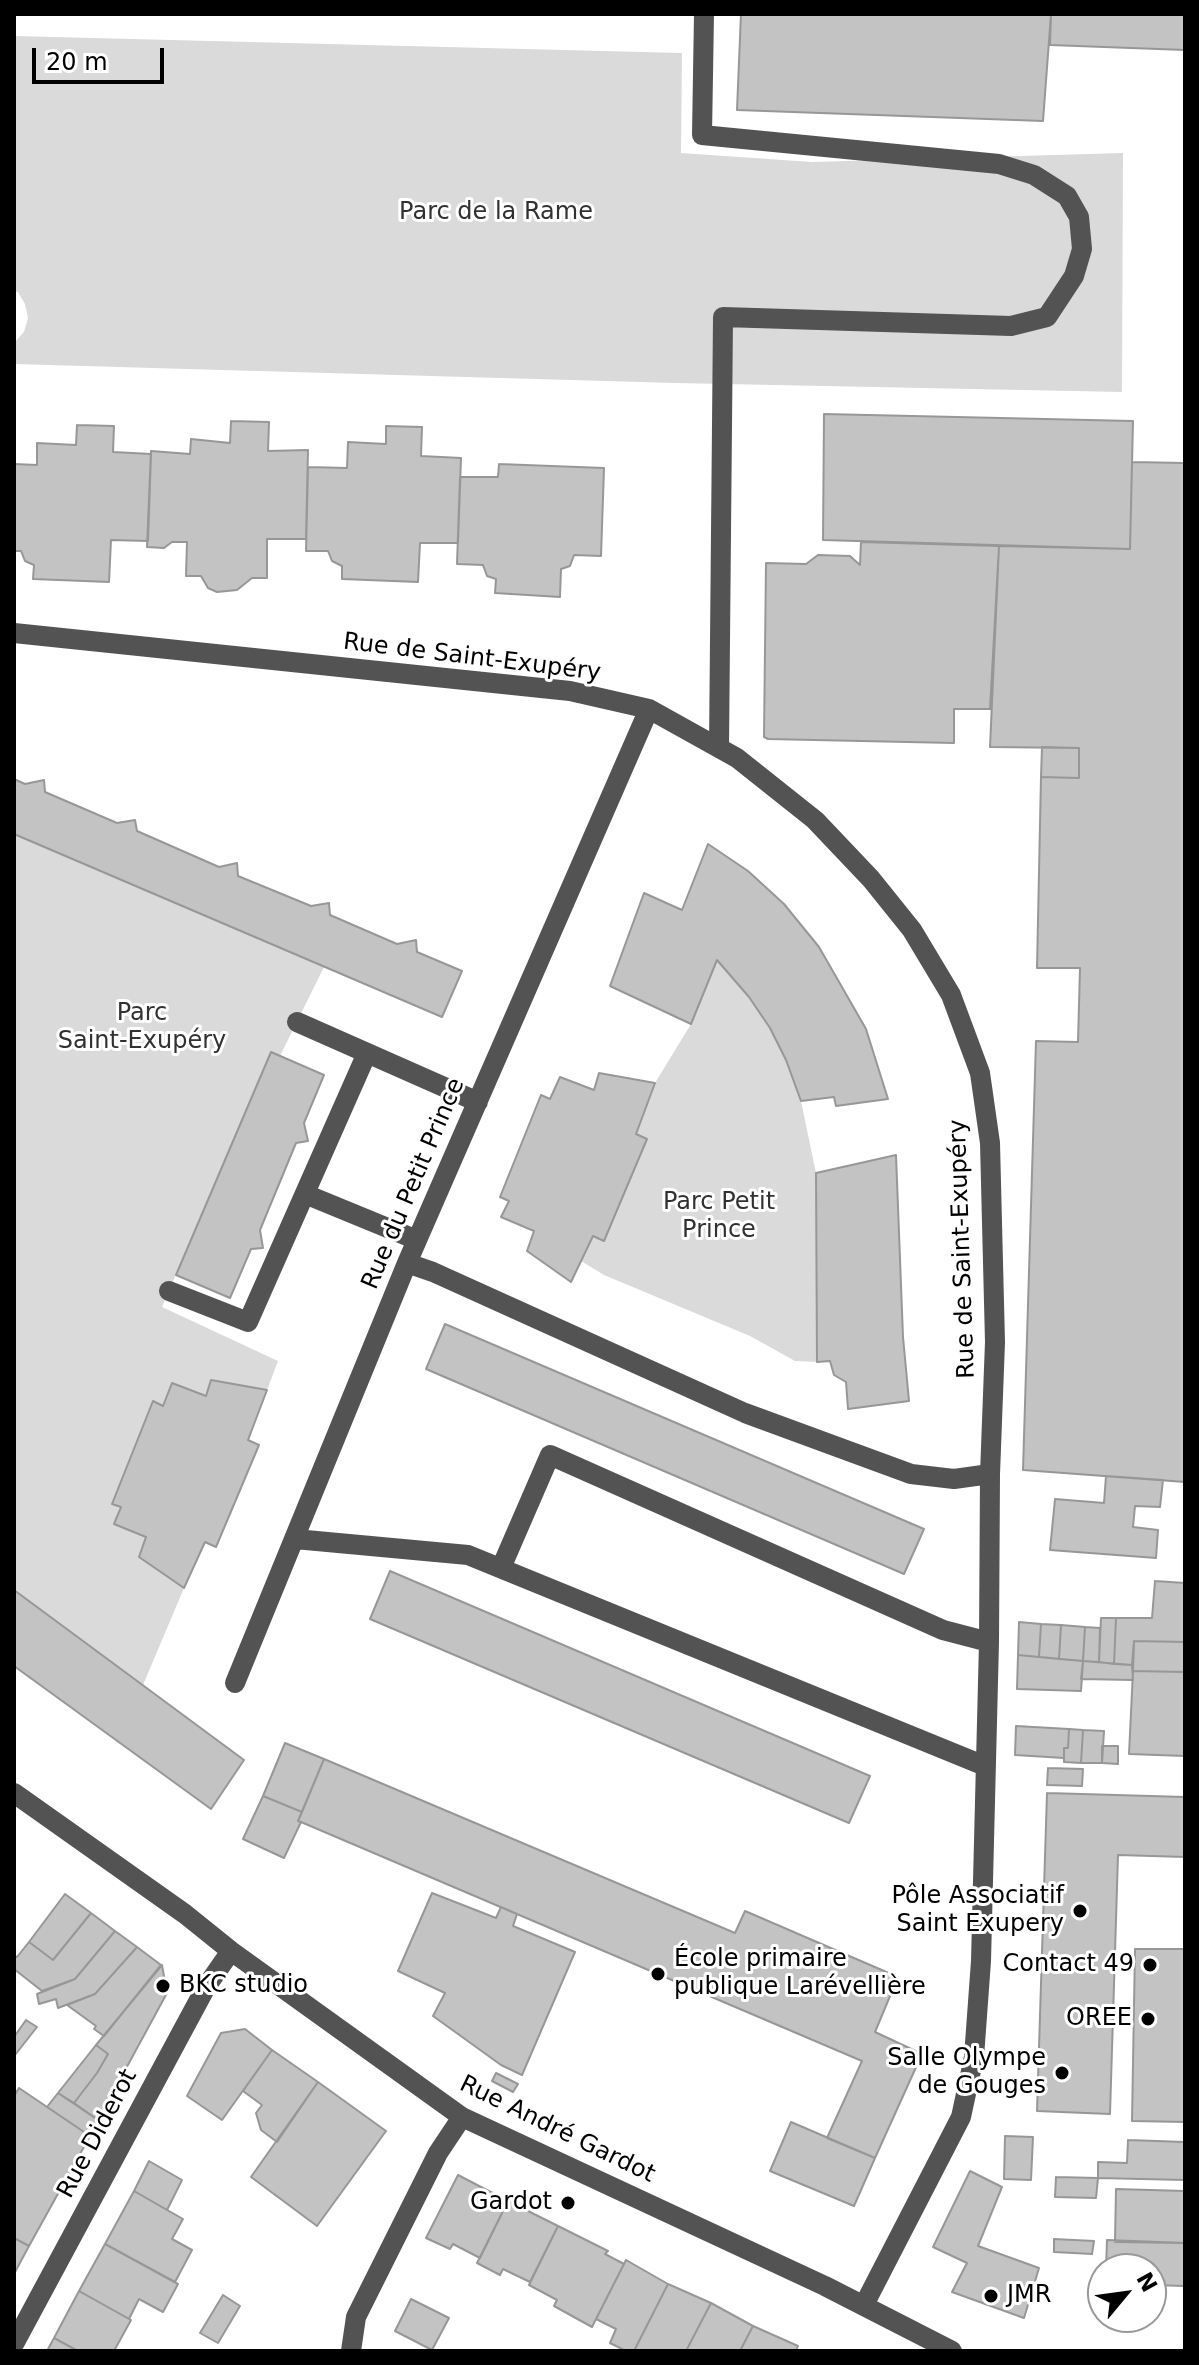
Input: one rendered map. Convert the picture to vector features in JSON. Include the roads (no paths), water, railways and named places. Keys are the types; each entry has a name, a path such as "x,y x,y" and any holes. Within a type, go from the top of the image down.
{"street":[{"path":"704,14 702,135 999,164 1034,175 1067,196 1079,217 1082,249 1074,276 1047,317 1011,326 723,317 719,748"},
{"name":"Rue de Saint-Exupéry","path":"14,633 570,691 649,709 737,758 815,820 871,879 912,930 951,995 980,1073 990,1143 995,1342 981,1961 974,2057 961,2117 864,2305"},
{"name":"Rue du Petit Prince","path":"235,1683 407,1263 649,709"},
{"path":"297,1022 478,1102"},
{"path":"169,1291 248,1322 367,1053"},
{"path":"305,1194 417,1240"},
{"path":"407,1263 745,1413 911,1474 954,1479 990,1474"},
{"path":"501,1568 550,1455 943,1630 989,1642"},
{"path":"295,1539 468,1555 985,1766"},
{"name":"Rue André Gardot","path":"14,1793 462,2117 864,2305 952,2351"},
{"name":"Rue Diderot","path":"14,2344 206,1987 231,1951"},
{"path":"351,2351 356,2317 438,2153 462,2117"}],"place":[{"name":"Pôle Associatif Saint Exupery","path":"1080,1911"},
{"name":"Contact 49","path":"1150,1965"},
{"name":"École primaire publique Larévellière","path":"658,1974"},
{"name":"BKC studio","path":"163,1986"},
{"name":"OREE","path":"1148,2019"},
{"name":"Salle Olympe de Gouges","path":"1062,2073"},
{"name":"Gardot","path":"568,2203"},
{"name":"JMR","path":"991,2296"}],"park label":[{"name":"Parc de la Rame","path":"496,213"},
{"name":"Parc Saint-Exupéry","path":"142,1028"},
{"name":"Parc Petit Prince","path":"719,1217"}]}
